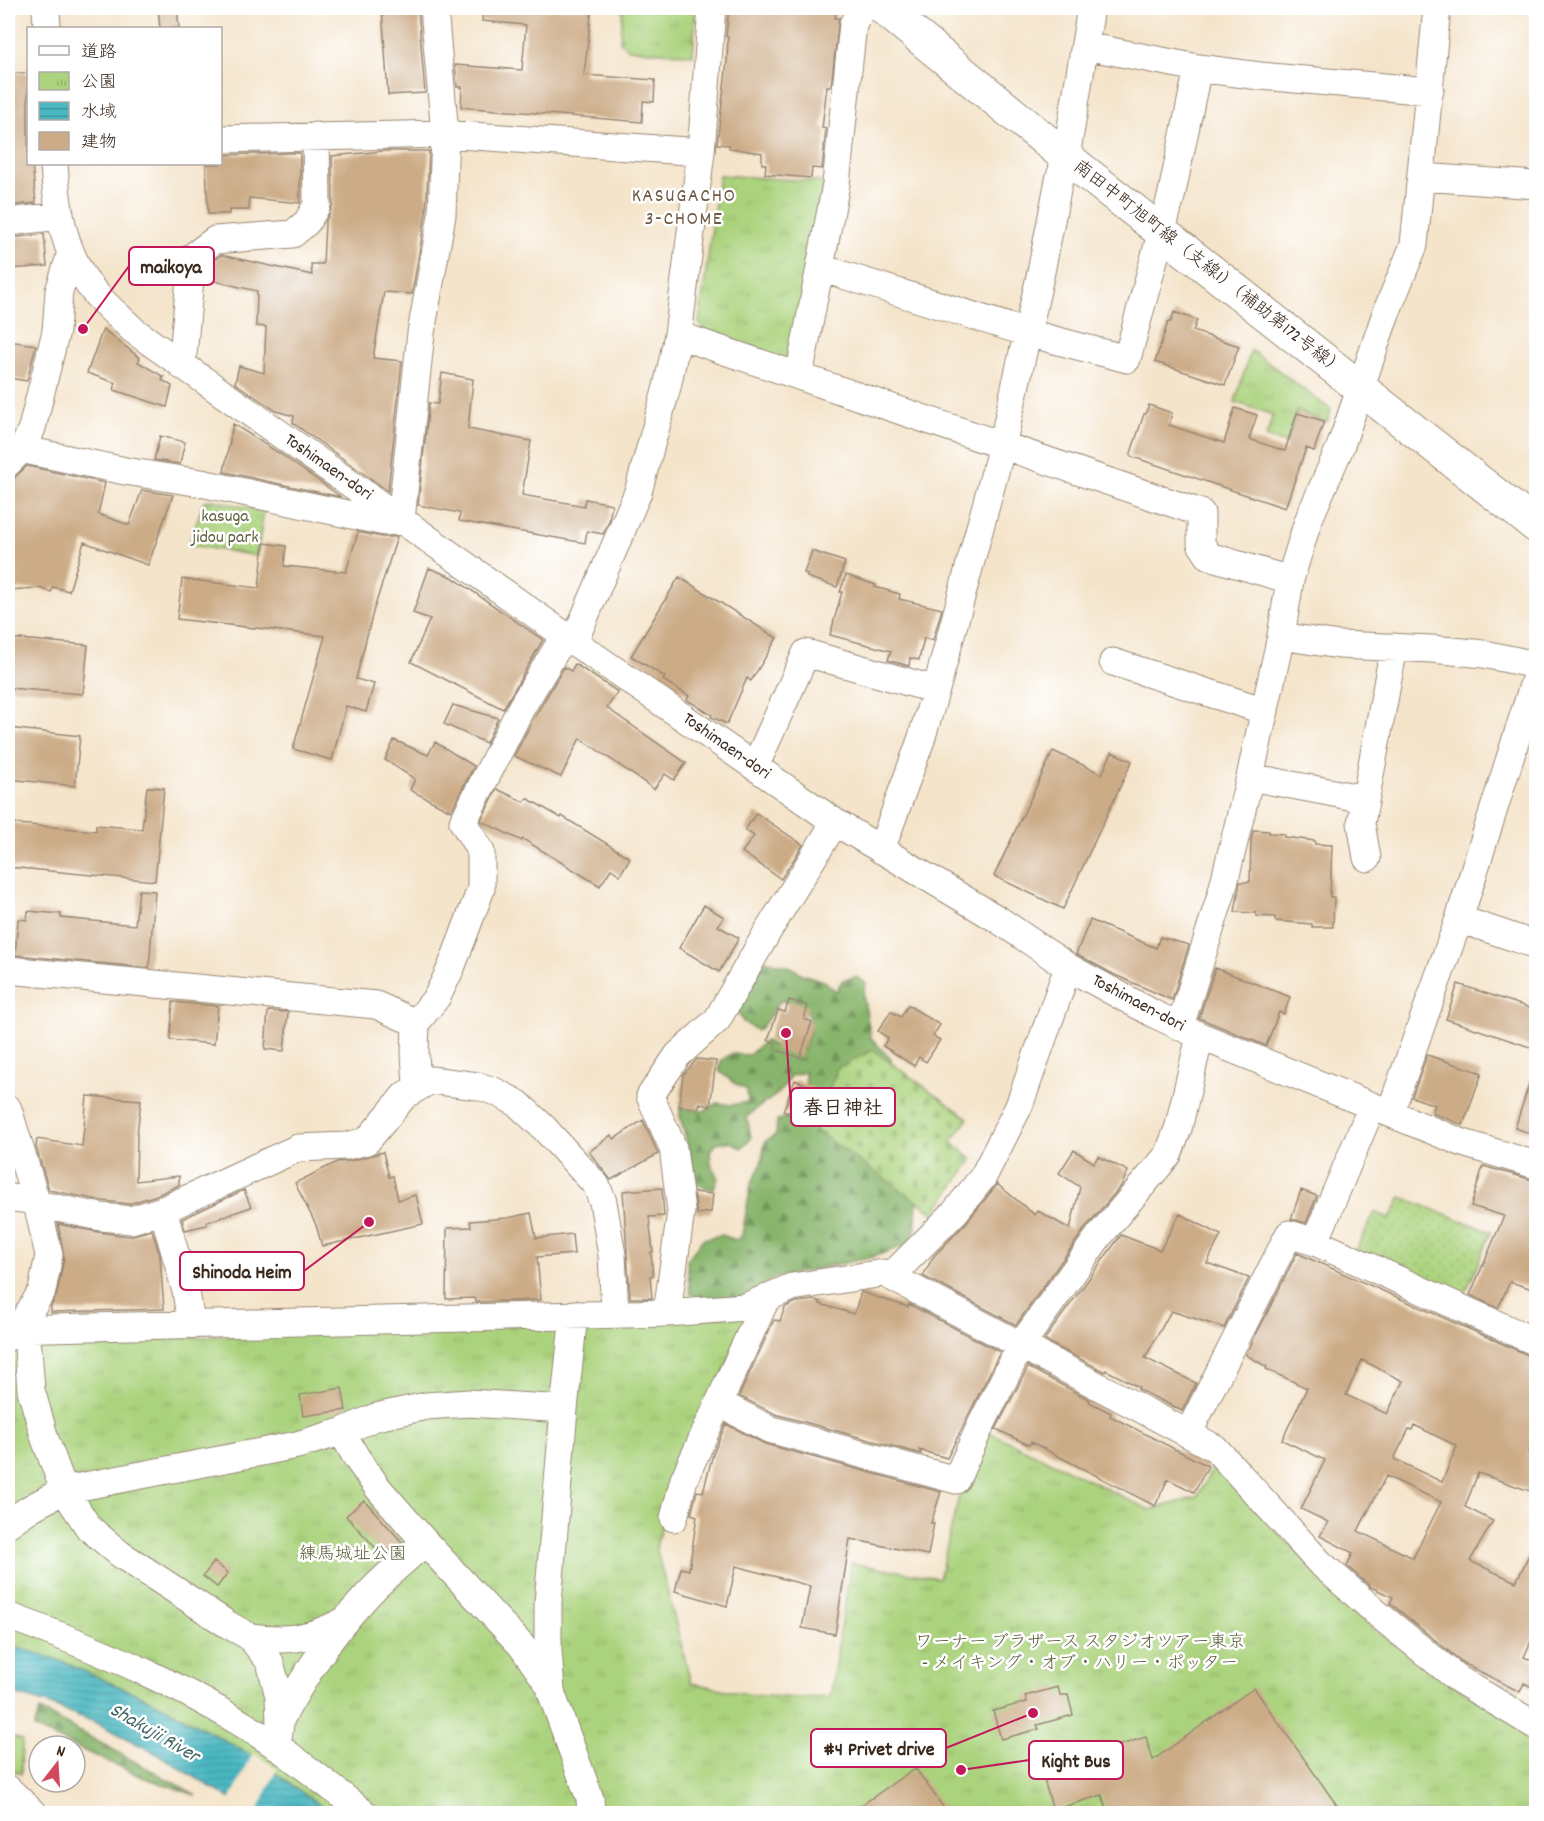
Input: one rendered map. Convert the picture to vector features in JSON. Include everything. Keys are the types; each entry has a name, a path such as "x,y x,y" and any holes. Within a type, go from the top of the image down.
{"main road":[{"name":"南田中町旭町線（支線1）（補助第172号線）","path":"883,8 1066,157 1536,526"}],"street":[{"path":"46,8 47,27"},
{"path":"16,455 30,451 125,471 201,483 385,522 401,520 421,333 442,215 445,134 434,8"},
{"path":"417,1087 416,1023 437,997 447,977 482,889 481,852 464,822 521,708 570,638 638,492 667,387 678,335 701,152 712,8"},
{"path":"799,376 836,184 853,24 863,8"},
{"path":"881,850 921,740 936,690 1002,446 1059,180 1066,157 1091,8"},
{"path":"718,1403 769,1429 956,1480 1022,1345 1099,1236 1168,1155 1178,1129 1190,1031 1265,711 1290,580 1308,521 1341,445 1386,314 1414,245 1437,8"},
{"path":"1085,45 1198,68 1260,76 1430,91"},
{"path":"821,268 1028,333 1127,359 1171,197 1198,68"},
{"path":"222,139 445,134 701,152"},
{"path":"182,366 192,257 215,240 293,234 308,222 317,205 316,136"},
{"name":"Toshimaen-dori","path":"54,165 60,216 71,253 96,293 133,330 835,822 999,920 1068,967 1154,1014 1190,1031 1463,1143 1536,1165"},
{"path":"1422,177 1536,185"},
{"path":"8,222 60,216"},
{"path":"16,455 32,428 56,331 59,291 71,253"},
{"path":"678,335 1201,513 1201,544 1209,556 1290,580"},
{"path":"1281,636 1339,645 1484,654 1536,665"},
{"path":"1367,858 1361,823 1394,647"},
{"path":"755,767 806,653 936,690"},
{"path":"1113,662 1265,711"},
{"path":"1315,1242 1381,1109 1459,919 1536,676"},
{"path":"1250,777 1365,799"},
{"path":"667,1313 681,1211 673,1148 650,1096 678,1055 717,1020 835,822"},
{"path":"1459,919 1536,945"},
{"path":"891,1276 955,1212 983,1177 1019,1106 1068,967"},
{"path":"8,970 376,1005 416,1023"},
{"path":"8,1198 24,1199 101,1217 131,1220 163,1210 298,1148 346,1146 366,1141 405,1095 430,1080 478,1086 494,1091 517,1103 544,1128 596,1185 603,1202 612,1255 615,1313"},
{"path":"8,1109 38,1204 49,1255 42,1292 16,1335 45,1439 64,1490 88,1528 120,1554 250,1637 270,1662 279,1696 278,1734"},
{"path":"163,1210 186,1291 191,1324"},
{"path":"1188,1434 1289,1234 1315,1242 1536,1342"},
{"path":"16,1335 191,1324 667,1313 746,1307 792,1287 884,1272 1215,1448 1319,1562 1379,1615 1458,1679 1536,1726"},
{"path":"674,1518 684,1479 767,1297"},
{"path":"574,1314 548,1603 548,1650 551,1687 591,1798 591,1814"},
{"path":"8,1524 29,1509 64,1490 293,1446 342,1432 376,1417 426,1406 469,1403 564,1409"},
{"path":"342,1432 378,1488 521,1645 551,1687"},
{"path":"278,1734 300,1683 345,1621 364,1598 425,1542"},
{"path":"8,1616 75,1641 148,1673 199,1700 278,1734 365,1814"},
{"path":"250,1637 273,1640 295,1639 319,1634 345,1621"},
{"path":"8,1792 34,1814"}],"green space":[{"path":"623,8 696,8 693,55 629,49 620,42"},
{"path":"719,175 824,182 794,355 785,360 709,336 699,323"},
{"path":"1251,350 1331,410 1327,422 1297,411 1286,444 1266,437 1273,415 1235,402"},
{"name":"kasuga jidou park","path":"213,500 264,511 257,556 189,545 204,501"},
{"path":"762,959 791,967 802,974 823,981 836,991 843,980 856,977 866,983 863,995 871,1038 891,1059 892,1078 817,1115 815,1120 917,1193 916,1228 909,1244 872,1257 775,1278 746,1298 723,1301 698,1297 690,1293 687,1260 703,1239 722,1235 736,1240 742,1236 751,1184 761,1165 765,1142 776,1134 777,1120 788,1117 803,1119 810,1107 805,1072 790,1076 776,1095 747,1117 751,1138 741,1148 732,1142 718,1142 710,1151 711,1163 718,1179 713,1189 698,1185 680,1117 680,1108 704,1111 717,1103 731,1105 748,1102 747,1090 719,1071 721,1061 731,1054 749,1055 765,1041 790,1054 803,1051 810,1032 808,1012 781,1000 761,1028 756,1030 743,1022 737,1011"},
{"path":"873,1050 968,1118 951,1142 973,1159 934,1213 815,1130 837,1068"},
{"path":"1401,1197 1491,1232 1463,1299 1355,1252 1375,1212 1390,1219"},
{"path":"748,1316 671,1494 656,1547 691,1683 752,1695 795,1698 830,1697 851,1563 939,1578 959,1497 989,1432 1150,1510 1197,1497 1214,1466 1365,1622 1452,1684 1536,1736 1536,1813 331,1813 247,1753 159,1704 63,1662 8,1644 8,1349 15,1344"},
{"path":"40,1710 84,1734 47,1734 34,1728"},
{"path":"8,1736 22,1740 21,1774 8,1768"},
{"path":"87,1736 196,1795 142,1777 87,1752"}],"water":[{"name":"Shakujii River","path":"8,1644 63,1662 159,1704 247,1753 331,1813 253,1813 159,1755 97,1723 48,1704 8,1692"}],"pier":[{"path":"253,1753 277,1769 257,1813 247,1814 229,1802"}],"building":[{"path":"158,8 177,8 179,27 160,27"},
{"path":"382,8 418,8 425,93 388,95"},
{"path":"483,8 592,8 584,75 655,80 654,102 643,101 642,122 461,107 462,87 457,87 455,65 522,70 526,25 482,21"},
{"path":"729,8 830,8 830,12 836,13 835,18 839,18 831,86 827,86 822,128 826,129 822,169 812,168 811,178 765,174 766,164 762,164 762,153 717,144 727,62 728,36 726,36"},
{"path":"8,73 27,73 27,165 32,165 36,203 8,206"},
{"path":"384,151 429,151 426,213 412,294 384,292 373,358 402,361 388,491 293,423 294,416 276,411 235,383 239,366 264,373 266,327 256,326 257,291 206,279 207,265 221,255 312,275 311,264 323,264 325,223 333,205 332,156"},
{"path":"300,153 300,203 249,198 249,210 229,210 229,214 208,214 206,165 222,165 222,155"},
{"path":"44,234 47,266 11,269 9,238"},
{"path":"1174,312 1197,320 1193,331 1239,346 1225,385 1155,362 1168,322 1171,322"},
{"path":"103,329 140,358 138,362 164,377 162,380 172,386 167,407 114,390 116,383 87,373"},
{"path":"8,341 36,345 27,381 8,378"},
{"path":"442,373 473,379 468,429 531,441 522,495 584,506 585,499 612,504 609,521 603,534 587,531 585,543 459,521 460,513 418,505 429,403 438,404"},
{"path":"1149,405 1172,413 1169,425 1224,443 1235,408 1257,415 1249,439 1285,451 1297,413 1324,421 1314,451 1306,448 1285,508 1130,456"},
{"path":"233,424 279,453 341,497 224,472"},
{"path":"160,436 185,442 180,464 154,460"},
{"path":"27,466 105,483 98,514 129,525 142,490 173,495 148,565 84,542 69,591 53,587 51,592 39,588 8,590 8,488 11,489 15,477"},
{"path":"358,532 382,537 397,537 373,612 356,679 374,684 366,712 346,706 332,760 293,749 325,636 177,619 182,579 259,588 264,543 286,546 284,566 346,572"},
{"path":"812,551 845,562 837,587 807,577 804,573"},
{"path":"429,568 452,577 543,640 503,709 411,662 430,619 413,613"},
{"path":"846,575 900,594 899,599 942,609 933,640 924,638 919,660 910,658 909,666 888,660 891,651 830,635"},
{"path":"679,577 777,638 751,681 747,678 727,724 711,717 712,715 687,700 689,696 663,680 665,677 631,656"},
{"path":"8,638 88,645 83,694 8,688"},
{"path":"575,664 618,692 607,708 686,763 674,780 665,774 654,789 580,738 561,777 514,756 564,667 571,671"},
{"path":"453,705 498,718 486,743 444,724"},
{"path":"8,728 80,736 75,786 8,779"},
{"path":"394,740 428,755 435,742 474,766 451,811 410,790 415,779 385,760"},
{"path":"1053,751 1102,774 1112,752 1132,761 1063,909 994,876"},
{"path":"147,787 164,788 155,881 8,867 8,823 96,831 96,825 142,829"},
{"path":"497,789 524,802 527,798 561,818 562,816 630,858 620,875 611,869 600,886 523,839 522,841 481,821"},
{"path":"756,813 803,845 781,879 742,852 754,836 745,830"},
{"path":"1253,830 1269,831 1269,833 1284,834 1284,837 1315,841 1315,844 1332,845 1330,897 1334,897 1333,927 1312,927 1312,924 1275,921 1275,917 1256,916 1256,913 1235,912 1240,882 1250,882"},
{"path":"139,890 155,891 149,968 15,955 18,919 27,920 28,911 61,914 61,918 135,925"},
{"path":"704,905 724,917 718,926 739,938 719,972 679,948"},
{"path":"1090,920 1156,948 1160,937 1189,945 1172,1000 1115,975 1076,954"},
{"path":"1215,968 1290,997 1284,1014 1279,1012 1266,1046 1199,1018"},
{"path":"1458,984 1536,1010 1536,1049 1446,1019"},
{"path":"789,1000 808,1006 804,1019 812,1022 800,1058 774,1049 776,1043 768,1040 778,1010 785,1012"},
{"path":"173,1002 218,1006 214,1044 170,1040"},
{"path":"908,1005 940,1025 933,1036 940,1040 926,1062 919,1057 914,1066 883,1046 888,1038 878,1031 891,1011 901,1017"},
{"path":"268,1011 288,1012 284,1051 265,1049"},
{"path":"1427,1055 1482,1073 1463,1125 1432,1113 1435,1105 1412,1097"},
{"path":"697,1059 716,1061 710,1107 700,1103 698,1109 679,1106 683,1075"},
{"path":"1533,1072 1536,1072 1536,1135 1515,1128"},
{"path":"795,1080 819,1090 807,1120 783,1111"},
{"path":"87,1096 141,1100 137,1134 136,1181 179,1176 179,1185 129,1204 49,1190 36,1147 37,1139 82,1146"},
{"path":"643,1120 658,1154 611,1180 589,1152 611,1135 614,1139"},
{"path":"1074,1150 1094,1163 1098,1156 1128,1171 1121,1186 1086,1227 1016,1325 923,1276 933,1257 967,1222 997,1184 1035,1215 1038,1211 1070,1229 1080,1187 1059,1173"},
{"path":"383,1152 389,1177 393,1176 398,1200 416,1195 423,1224 322,1246 316,1225 295,1183 337,1162"},
{"path":"1483,1166 1536,1181 1536,1290 1510,1282 1498,1308 1470,1295 1504,1216 1471,1206"},
{"path":"662,1188 664,1216 649,1217 653,1252 651,1252 653,1276 650,1276 652,1298 630,1298 623,1191"},
{"path":"244,1190 251,1207 207,1222 207,1225 185,1230 182,1219"},
{"path":"1301,1190 1317,1196 1306,1223 1291,1219"},
{"path":"694,1192 713,1194 711,1212 697,1214"},
{"path":"531,1213 536,1238 572,1234 574,1254 537,1257 541,1300 476,1302 475,1298 446,1299 447,1228 471,1227 470,1221 508,1218"},
{"path":"1180,1214 1221,1235 1207,1263 1249,1278 1224,1328 1171,1311 1145,1358 1196,1383 1182,1411 1044,1340 1121,1235 1160,1250"},
{"path":"58,1224 129,1236 152,1230 160,1256 164,1309 51,1312 64,1258"},
{"path":"1297,1253 1536,1358 1536,1437 1528,1453 1536,1455 1536,1493 1478,1473 1465,1507 1493,1521 1470,1561 1516,1582 1536,1540 1536,1630 1524,1657 1536,1662 1536,1689 1524,1683 1520,1692 1463,1663 1390,1603 1393,1597 1371,1587 1347,1566 1353,1553 1320,1536 1328,1522 1301,1509 1325,1460 1282,1440 1307,1388 1266,1369 1267,1367 1246,1355","holes":["1362,1360 1403,1381 1387,1414 1346,1395","1414,1425 1457,1446 1442,1482 1394,1459 1409,1429 1412,1430","1386,1476 1441,1502 1413,1558 1358,1531"]},
{"path":"861,1292 908,1307 909,1304 1000,1352 947,1458 919,1450 921,1454 775,1414 739,1396 774,1320 780,1321 785,1307 796,1302 814,1300 854,1314"},
{"path":"1028,1367 1090,1400 1089,1402 1111,1413 1110,1416 1208,1466 1194,1492 1168,1479 1155,1506 1031,1442 1029,1445 996,1429"},
{"path":"342,1388 346,1410 303,1416 300,1395"},
{"path":"726,1424 765,1444 941,1492 931,1523 934,1523 928,1555 850,1539 835,1634 802,1628 810,1586 736,1566 727,1606 675,1591 681,1568 689,1570 697,1516 691,1514 697,1491 703,1492 713,1454"},
{"path":"364,1500 402,1542 384,1557 346,1516"},
{"path":"214,1562 228,1573 217,1587 203,1576"},
{"path":"1058,1687 1060,1695 1068,1695 1073,1715 1037,1725 1039,1729 1001,1739 993,1711 1027,1702 1025,1696"},
{"path":"1254,1688 1343,1814 1108,1814 1102,1795 1053,1810 1041,1770 1146,1737 1153,1760"},
{"path":"916,1769 948,1814 849,1814 905,1775"}],"place":[{"name":"maikoya","path":"83,329"},
{"name":"春日神社","path":"786,1033"},
{"name":"Shinoda Heim","path":"369,1222"},
{"name":"#4 Privet drive","path":"1033,1713"},
{"name":"Kight Bus","path":"961,1770"}],"district":[{"name":"KASUGACHO 3-CHOME","path":"684,208"}],"park label":[{"name":"練馬城址公園","path":"353,1555"},
{"name":"ワーナー ブラザース スタジオツアー東京 - メイキング・オブ・ハリー・ポッター","path":"1080,1653"}]}
